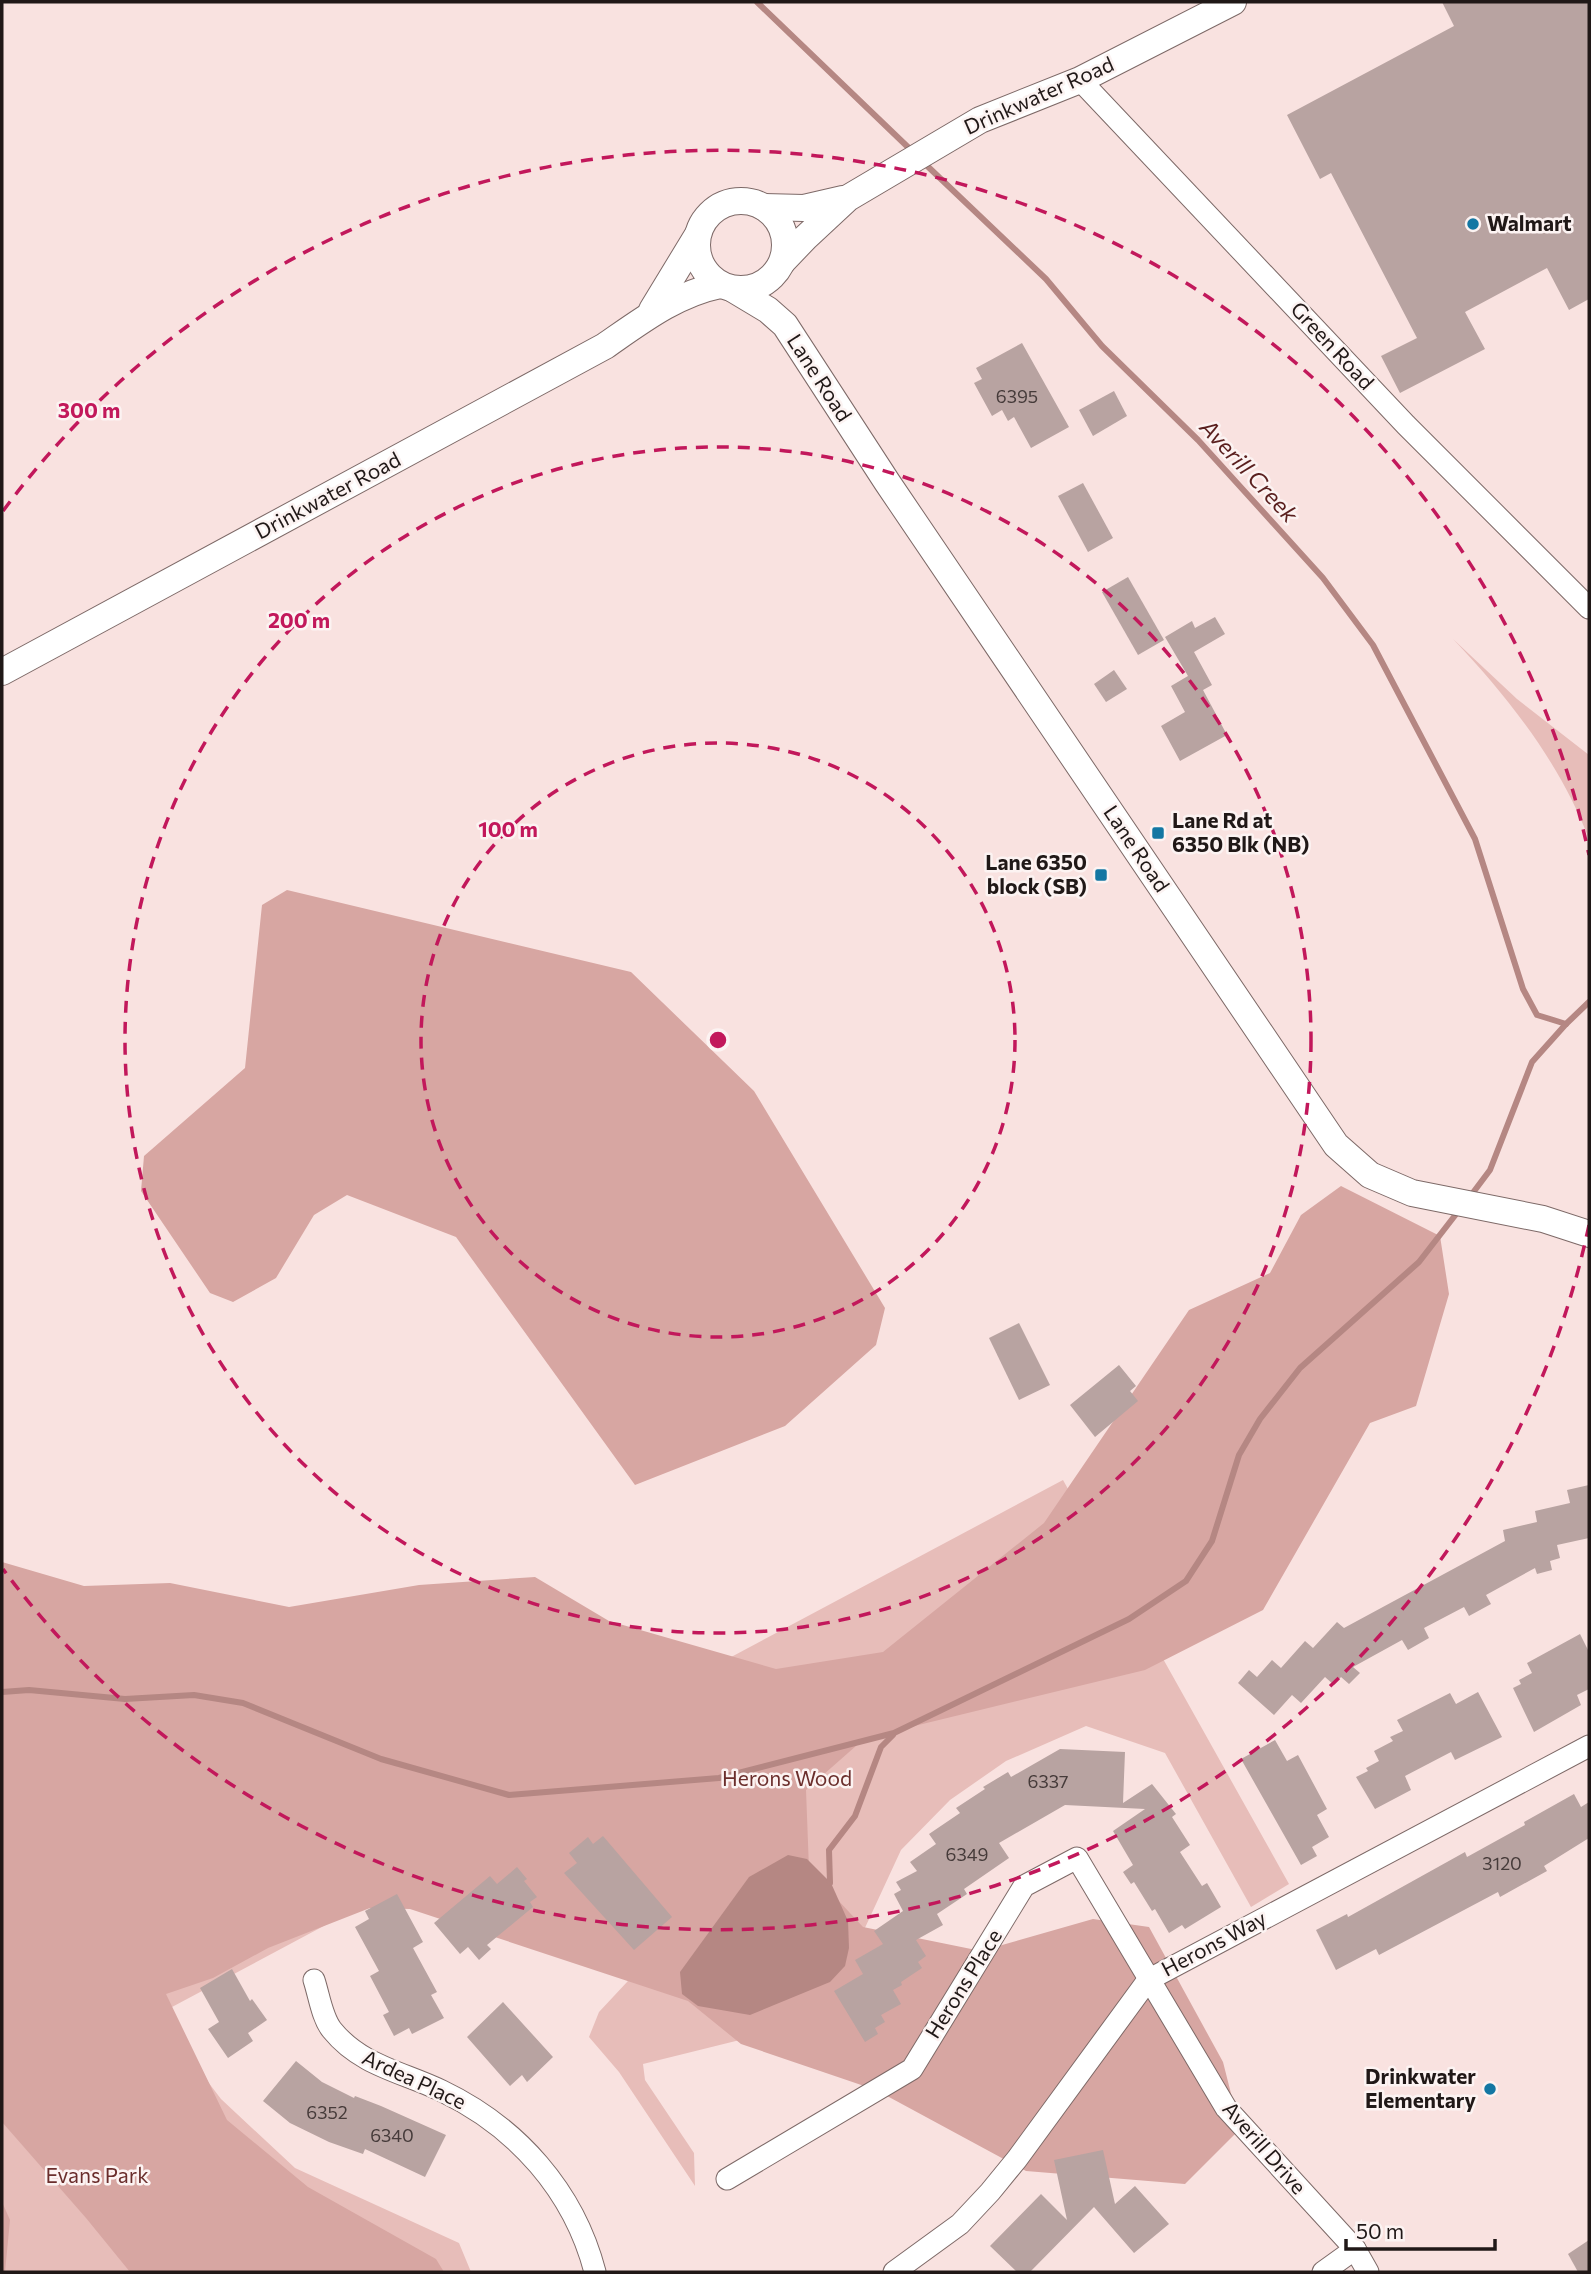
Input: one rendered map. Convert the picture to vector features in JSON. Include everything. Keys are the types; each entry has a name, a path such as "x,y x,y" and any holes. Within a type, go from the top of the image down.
{"street":[{"name":"Drinkwater Road","path":"781,265 805,237 848,198 897,168 980,120 1080,80 1233,2"},
{"name":"Green Road","path":"1080,80 1406,425 1589,608"},
{"name":"Drinkwater Road","path":"764,207 804,208 848,198"},
{"path":"737,201 764,207 776,217 784,230 786,246 781,265 770,279 746,290 727,287 709,276 701,264 697,250 698,236 707,218 723,204 737,201"},
{"name":"Drinkwater Road","path":"649,314 698,236"},
{"name":"Lane Road","path":"781,265 779,306 785,325 887,482 1336,1145 1370,1175 1412,1193 1543,1219 1589,1234"},
{"name":"Drinkwater Road","path":"2,672 606,346 649,314 681,298 727,287"},
{"name":"Lane Road","path":"727,287 768,310 785,325"},
{"name":"Herons Way","path":"894,2272 960,2224 990,2192 1148,1980 1589,1746"},
{"name":"Herons Place","path":"727,2179 912,2069 1024,1886 1077,1858 1148,1980"},
{"name":"Ardea Place","path":"314,1980 330,2027 347,2046 374,2064 441,2091 476,2109 503,2128 531,2155 555,2184 576,2218 589,2248 595,2272"},
{"name":"Averill Drive","path":"1148,1980 1226,2108 1355,2249 1368,2272"},
{"path":"1323,2272 1355,2249"}],"green space":[{"path":"1453,639 1517,699 1589,755 1589,839 1563,784 1531,733 1494,684"},
{"path":"287,890 631,972 754,1091 885,1308 876,1345 785,1426 635,1485 456,1237 347,1195 314,1215 276,1278 233,1302 210,1293 141,1191 144,1156 245,1068 262,905"},
{"name":"Evans Park","path":"1341,1186 1440,1236 1449,1294 1416,1406 1370,1423 1263,1610 1145,1670 865,1738 806,1790 809,1869 863,1927 981,1951 1093,1919 1149,1927 1223,2062 1240,2129 1185,2184 1026,2171 876,2090 741,2044 688,2001 410,1909 370,1908 268,1948 213,1978 166,1994 227,2120 308,2187 436,2259 444,2272 130,2272 2,2122 2,1562 84,1586 170,1583 289,1607 419,1585 535,1577 609,1621 776,1669 883,1652 1044,1523 1189,1310 1270,1273 1301,1215"},
{"name":"Herons Wood","path":"1063,1480 1289,1884 1251,1907 1165,1753 1086,1726 1006,1761 950,1800 901,1850 851,1958 776,2031 643,2064 645,2080 694,2153 695,2186 619,2072 589,2037 599,2012 684,1921 451,1858 157,2015 221,2099 295,2168 459,2243 471,2272 2,2272 2,2046"},
{"path":"2,2202 10,2220 5,2272 2,2272"}],"shaded area":[{"path":"788,1855 807,1859 831,1883 848,1921 849,1948 845,1966 830,1982 750,2015 698,2006 682,1994 680,1972 749,1877"}],"building":[{"name":"Walmart","path":"1442,2 1589,2 1589,299 1569,310 1547,268 1465,312 1485,349 1400,393 1381,356 1417,338 1331,173 1320,179 1287,115 1454,26"},
{"path":"1022,343 1069,427 1031,448 1014,417 1008,421 1002,410 992,416 974,383 982,379 976,368"},
{"path":"1114,391 1127,416 1093,436 1079,410"},
{"path":"1083,483 1113,538 1088,552 1058,496"},
{"path":"1128,577 1164,640 1138,655 1102,592"},
{"path":"1215,617 1225,634 1194,652 1212,685 1203,690 1227,735 1180,761 1161,726 1185,712 1171,686 1188,676 1165,637 1192,621 1195,628"},
{"path":"1114,670 1127,689 1106,702 1094,684"},
{"path":"1019,1323 1050,1385 1019,1400 989,1338"},
{"path":"1119,1365 1136,1386 1130,1391 1138,1401 1095,1437 1070,1405"},
{"path":"1589,1485 1589,1538 1557,1545 1560,1558 1550,1561 1552,1570 1537,1574 1535,1568 1486,1595 1491,1604 1469,1616 1464,1607 1424,1628 1429,1638 1408,1650 1402,1640 1353,1667 1360,1673 1349,1684 1341,1677 1334,1685 1325,1677 1301,1703 1292,1695 1274,1715 1238,1683 1249,1670 1257,1677 1272,1660 1281,1668 1305,1641 1313,1648 1337,1622 1344,1628 1505,1541 1503,1530 1537,1522 1535,1511 1570,1503 1567,1490"},
{"path":"1580,1634 1589,1652 1589,1689 1577,1695 1581,1705 1534,1732 1513,1688 1521,1684 1519,1680 1532,1673 1527,1663"},
{"path":"1478,1692 1502,1737 1455,1760 1451,1752 1405,1776 1411,1790 1375,1809 1356,1777 1379,1761 1374,1751 1393,1741 1390,1737 1403,1731 1397,1720 1450,1693 1456,1704"},
{"path":"1275,1740 1287,1761 1298,1755 1327,1809 1317,1815 1329,1837 1312,1847 1317,1856 1301,1865 1241,1759"},
{"path":"1060,1749 1125,1752 1123,1803 1152,1784 1176,1814 1172,1817 1190,1845 1180,1852 1202,1886 1207,1883 1221,1907 1185,1929 1182,1925 1169,1933 1155,1909 1152,1911 1134,1882 1131,1884 1123,1872 1133,1865 1113,1831 1145,1809 1065,1805 999,1843 1009,1858 964,1889 967,1894 937,1914 943,1925 916,1940 926,1956 918,1962 922,1968 893,1990 901,2004 881,2015 885,2022 875,2028 878,2034 865,2042 834,1991 863,1974 855,1960 883,1944 874,1931 903,1911 894,1894 901,1890 896,1882 917,1871 910,1862 936,1844 929,1834 960,1813 956,1808 1008,1772 1011,1777"},
{"path":"1574,1794 1581,1807 1589,1802 1589,1838 1544,1866 1547,1871 1500,1897 1498,1892 1379,1955 1376,1949 1336,1970 1316,1930 1347,1914 1348,1917 1465,1852 1467,1857"},
{"path":"603,1836 672,1917 634,1950 564,1873 577,1863 569,1853 588,1837 593,1844"},
{"path":"517,1867 537,1897 530,1902 533,1907 487,1945 491,1949 479,1960 468,1947 460,1954 434,1923 490,1876 497,1884"},
{"path":"397,1894 423,1942 413,1948 437,1992 431,1995 444,2018 412,2034 409,2028 394,2036 383,2015 389,2012 370,1976 379,1971 355,1927 369,1919 365,1911"},
{"path":"232,1969 250,2001 252,1999 267,2020 248,2033 253,2041 228,2058 208,2029 219,2022 200,1988"},
{"path":"503,2002 553,2057 527,2082 522,2075 510,2086 467,2037"},
{"path":"296,2061 322,2082 354,2098 355,2096 381,2106 446,2135 425,2177 365,2149 363,2154 329,2142 290,2123 263,2101"},
{"path":"1103,2150 1115,2204 1135,2186 1169,2224 1134,2253 1094,2207 1030,2272 1017,2272 990,2246 1041,2194 1067,2220 1054,2160"},
{"path":"1589,2240 1589,2272 1578,2272 1568,2254"}],"waterway":[{"name":"Averill Creek","path":"757,2 912,151"},
{"name":"Averill Creek","path":"922,161 1046,279 1102,346 1198,440 1323,578 1373,645 1475,839 1523,989 1537,1015 1566,1024"},
{"path":"1469,1198 1490,1170 1532,1062 1589,1002"},
{"path":"2,1692 29,1690 125,1699 194,1695 243,1703 381,1759 509,1795 719,1778 894,1733 1129,1619 1186,1581 1212,1541 1239,1455 1260,1419 1300,1368 1419,1262 1460,1209"},
{"path":"830,1883 829,1850 855,1816 881,1747 893,1735"}],"place":[{"name":"Walmart","path":"1473,224"},
{"name":"Lane Rd at 6350 Blk (NB)","path":"1158,833"},
{"name":"Lane 6350 block (SB)","path":"1101,875"},
{"name":"Drinkwater Elementary","path":"1490,2089"}]}
